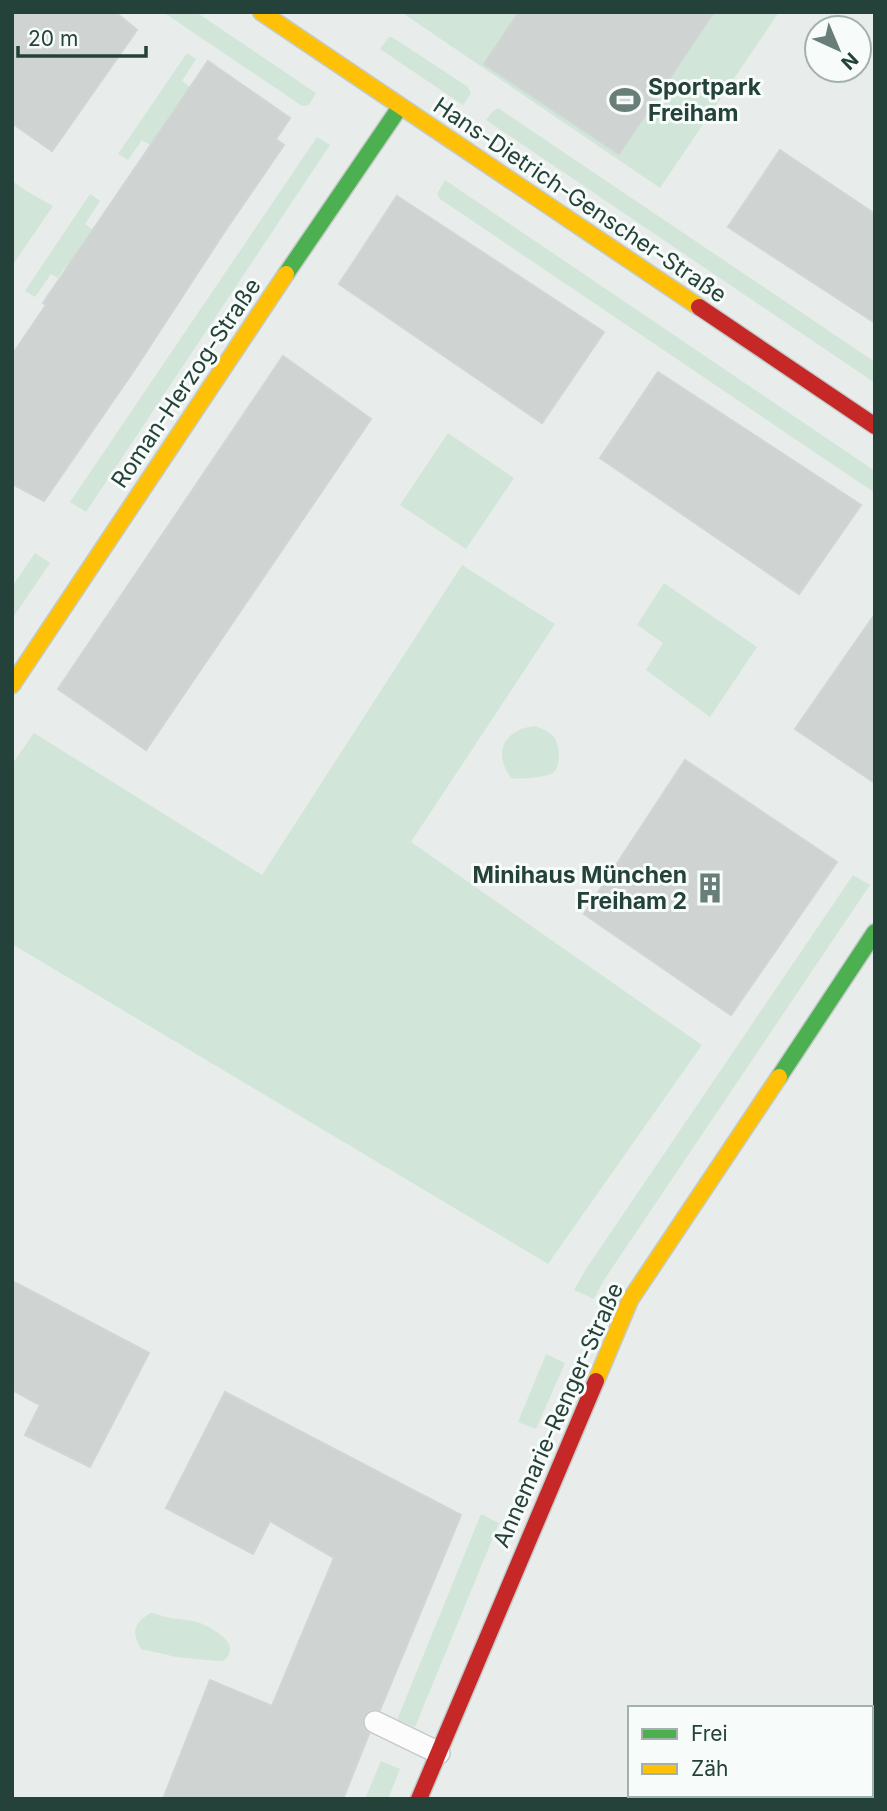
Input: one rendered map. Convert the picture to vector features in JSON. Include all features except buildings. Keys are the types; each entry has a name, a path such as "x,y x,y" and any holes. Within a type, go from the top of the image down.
{"street":[{"name":"Hans-Dietrich-Genscher-Straße","path":"261,12 875,426"},
{"name":"Roman-Herzog-Straße","path":"12,685 400,107"},
{"name":"Annemarie-Renger-Straße","path":"419,1799 630,1300 875,932"}],"lane":[{"path":"375,1722 439,1753"}],"green space":[{"path":"163,12 196,12 316,93 309,105 302,106"},
{"name":"Sportpark Freiham","path":"401,12 779,12 660,188"},
{"path":"389,37 468,87 471,93 463,105 380,49"},
{"path":"187,53 196,59 182,81 190,87 150,145 142,140 128,160 118,154"},
{"path":"498,108 875,362 875,383 486,120"},
{"path":"317,137 330,145 86,512 70,502"},
{"path":"445,180 875,471 875,493 440,199 437,194"},
{"path":"12,181 53,206 12,266"},
{"path":"90,194 100,201 85,224 93,230 58,278 51,274 35,297 25,291"},
{"path":"448,433 514,478 466,549 400,505"},
{"path":"35,553 50,563 12,619 12,587"},
{"path":"462,565 555,624 411,842 702,1045 548,1264 12,944 12,764 34,733 262,875"},
{"path":"664,583 757,647 710,717 646,670 663,643 637,625"},
{"path":"534,726 554,737 559,751 557,767 548,775 511,778 503,760 504,744 515,732"},
{"path":"853,875 870,885 604,1280 594,1299 574,1290 586,1269"},
{"path":"546,1354 565,1363 536,1429 518,1422"},
{"path":"481,1514 499,1523 415,1727 397,1720"},
{"path":"150,1613 206,1626 225,1638 229,1644 229,1655 223,1661 217,1661 176,1657 141,1649 135,1633 137,1624"},
{"path":"381,1761 400,1769 388,1799 365,1799"}],"traffic: fast":[{"path":"286,274 400,107"},
{"path":"779,1077 875,932"}],"traffic: slow":[{"path":"261,12 699,307"},
{"path":"12,685 286,274"},
{"path":"596,1381 630,1300 779,1077"}],"traffic: jam":[{"path":"699,307 875,426"},
{"path":"419,1799 596,1381"}],"place":[{"name":"Sportpark Freiham","path":"625,100"},
{"name":"Minihaus München Freiham 2","path":"710,888"}]}
